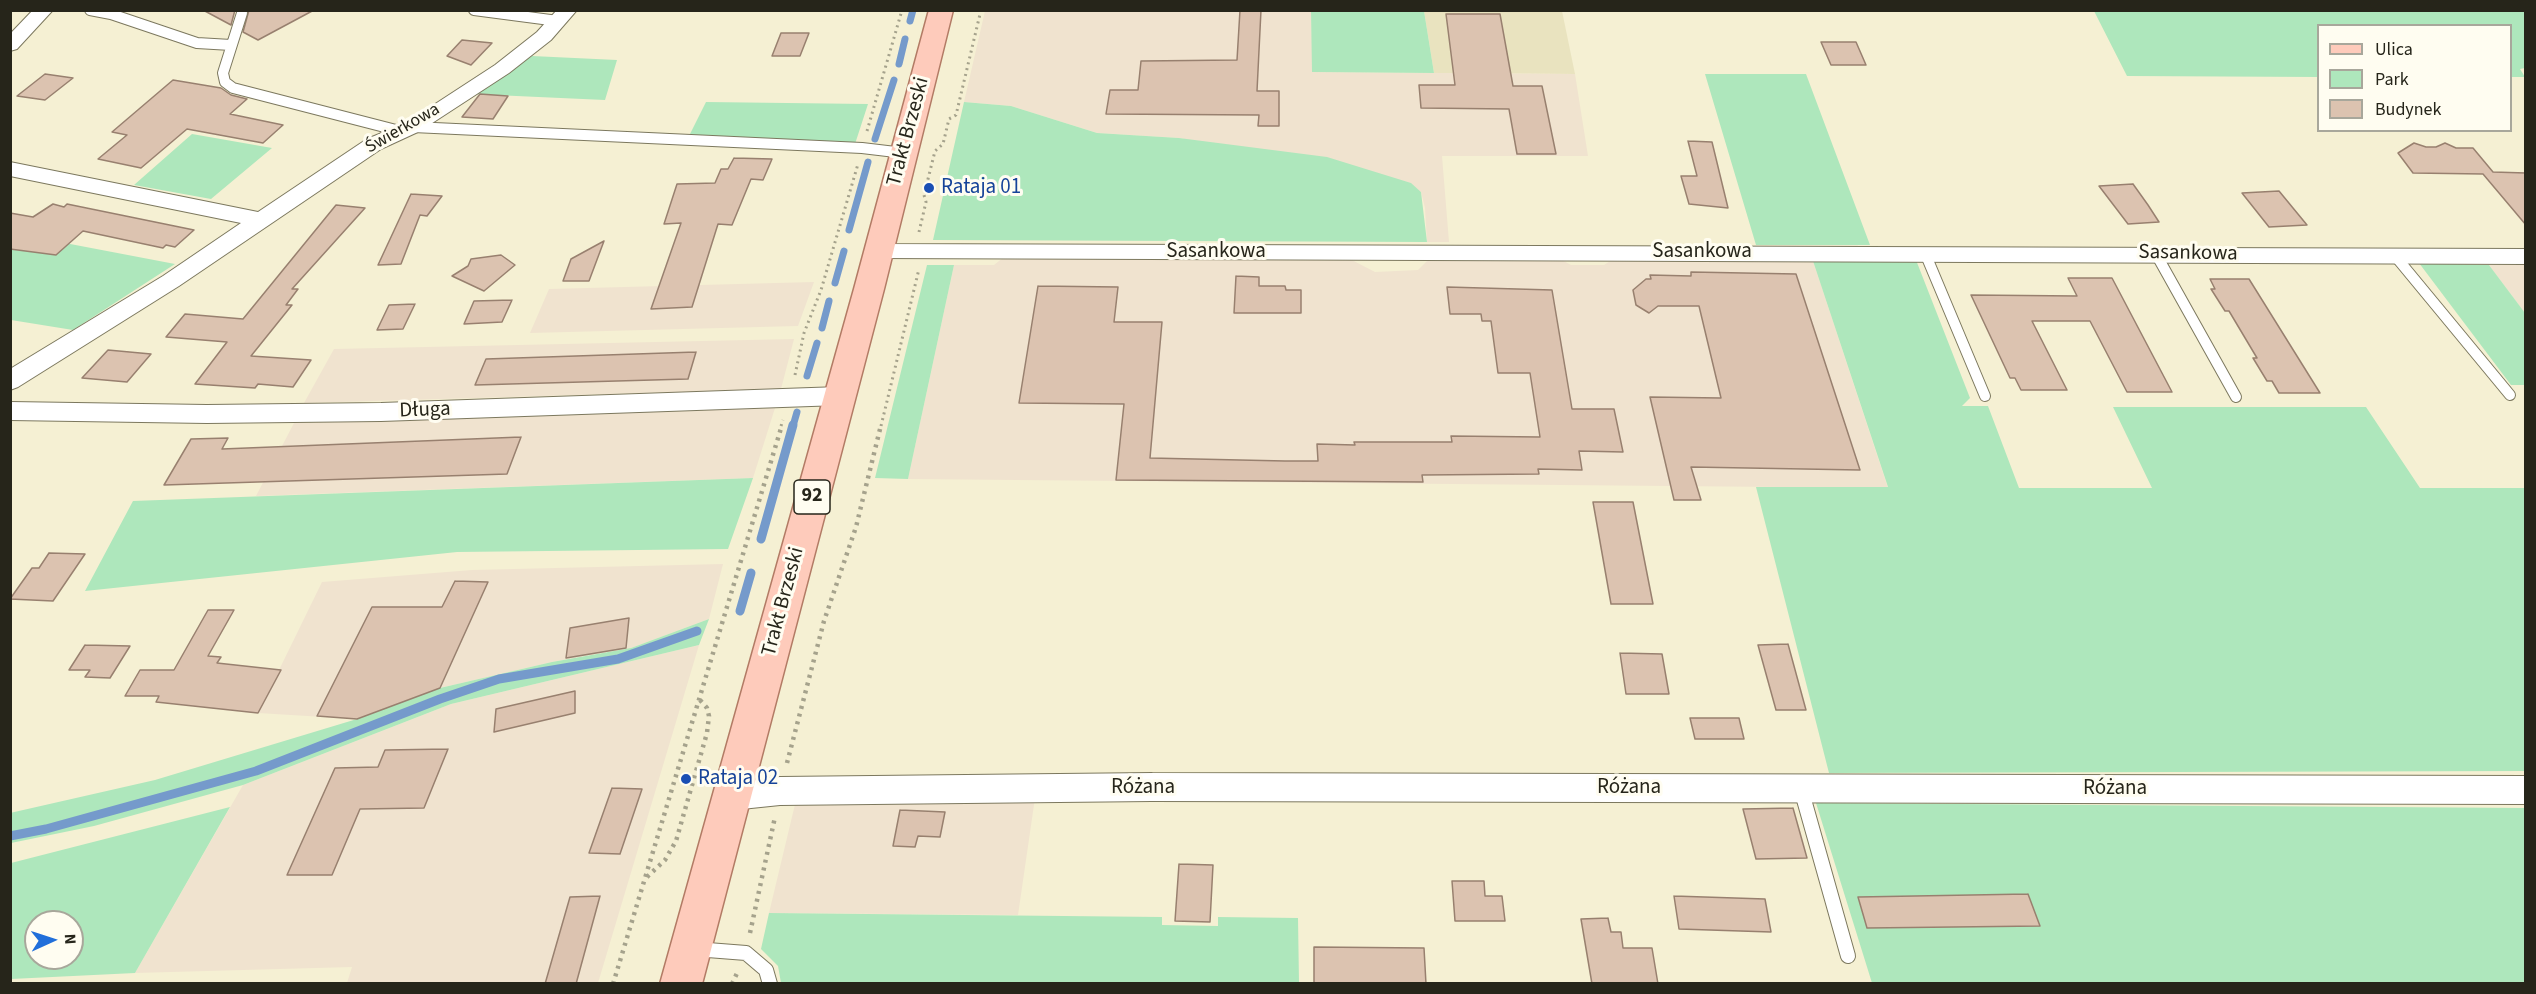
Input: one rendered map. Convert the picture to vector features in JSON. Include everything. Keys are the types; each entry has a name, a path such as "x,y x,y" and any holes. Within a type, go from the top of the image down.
{"main road":[{"name":"Trakt Brzeski","path":"681,984 840,396 941,10"}],"street":[{"path":"10,45 44,10"},
{"name":"Świerkowa","path":"10,381 171,281 374,144 406,129 525,52 563,16"},
{"path":"10,169 260,220"},
{"name":"Sasankowa","path":"878,251 1925,253 2526,257"},
{"name":"Długa","path":"10,411 207,414 381,412 840,396"},
{"name":"Różana","path":"732,796 780,791 1152,787 2526,790"}],"lane":[{"path":"90,10 111,14 197,43 231,45"},
{"path":"474,10 563,16"},
{"path":"242,12 223,74 225,82 233,87 406,129 862,148 904,153"},
{"path":"1925,253 1985,396"},
{"path":"2156,254 2235,397"},
{"path":"2396,257 2510,395"},
{"path":"1801,789 1848,956"},
{"path":"691,949 746,953 766,970 770,984"}],"path":[{"path":"613,984 790,397 804,333 821,290 902,10"},
{"path":"732,984 746,953 780,791 824,621 856,527 914,289 920,263 916,243 926,202 924,195 935,151 943,144 949,118 956,115 981,10"},
{"path":"645,879 665,860 676,841 707,733 707,708 699,698"}],"shaded area":[{"path":"985,11 1311,11 1313,72 1575,74 1588,156 1442,156 1449,242 1427,242 1425,208 1421,192 1410,183 1179,138 1097,133 1011,106 964,102"},
{"path":"1424,11 1562,11 1575,74 1434,73"},
{"path":"1004,257 1348,258 1375,272 1418,270 1430,258 1560,259 1571,265 1604,265 1615,258 1813,261 1888,488 908,479 954,265 994,265"},
{"path":"2489,265 2525,265 2525,313"},
{"path":"814,282 798,326 530,333 549,289"},
{"path":"794,339 781,389 304,403 334,349"},
{"path":"775,408 753,478 256,496 294,423"},
{"path":"723,564 709,619 631,648 552,662 440,688 357,719 258,713 322,582 472,570"},
{"path":"699,645 598,983 347,983 352,967 135,973 243,785 451,704"},
{"path":"797,796 1035,798 1018,915 769,913"}],"green space":[{"path":"1311,11 1424,11 1434,73 1312,72"},
{"path":"2094,11 2525,11 2525,68 2520,69 2525,77 2512,77 2512,24 2317,24 2317,77 2127,76"},
{"path":"532,56 617,60 605,100 472,94"},
{"path":"1705,74 1806,74 1870,245 1756,245"},
{"path":"706,102 868,104 855,144 689,136"},
{"path":"964,102 1011,106 1097,133 1179,138 1327,157 1411,183 1421,192 1427,242 933,240"},
{"path":"192,134 272,148 211,199 134,185"},
{"path":"10,235 175,264 73,330 11,320"},
{"path":"1916,260 1970,398 1962,406 1988,406 2019,488 2152,488 2113,407 2366,407 2420,488 2525,488 2525,771 1829,773 1756,487 1888,487 1813,261"},
{"path":"2419,263 2489,265 2525,313 2525,385 2511,385"},
{"path":"927,265 954,265 908,479 875,478"},
{"path":"753,478 728,549 457,552 85,591 133,501"},
{"path":"709,619 699,645 451,704 243,785 94,826 11,843 10,813 155,780 357,719 440,688 552,662 631,648"},
{"path":"1816,803 2525,808 2525,983 1872,983"},
{"path":"230,807 135,973 11,979 11,863"},
{"path":"769,913 1162,917 1162,925 1218,926 1218,917 1298,918 1299,983 781,983 778,966 761,949"}],"building":[{"path":"203,10 235,10 231,25"},
{"path":"249,10 314,10 258,40 243,32"},
{"path":"1240,10 1261,10 1257,91 1279,91 1279,126 1258,126 1259,115 1106,114 1110,90 1138,90 1141,61 1237,60"},
{"path":"1446,14 1500,14 1513,86 1542,86 1556,154 1517,154 1509,109 1421,108 1419,85 1455,85"},
{"path":"781,33 809,33 800,56 772,56"},
{"path":"462,40 492,43 471,65 447,56"},
{"path":"1821,42 1856,42 1866,65 1831,65"},
{"path":"45,74 73,78 45,100 17,96"},
{"path":"173,80 221,88 231,95 247,99 230,114 283,125 263,143 187,129 141,168 98,159 127,135 112,132"},
{"path":"480,94 508,96 493,119 462,117"},
{"path":"1688,141 1712,142 1728,208 1689,204 1681,176 1697,176"},
{"path":"2414,143 2426,147 2436,147 2445,143 2456,148 2473,148 2493,172 2526,173 2526,225 2483,174 2413,173 2398,153"},
{"path":"734,158 772,159 763,180 751,179 732,225 718,224 692,307 651,309 681,223 664,224 677,184 715,183 721,169 728,169"},
{"path":"2133,184 2159,222 2128,224 2099,186"},
{"path":"2279,191 2307,225 2269,227 2242,193"},
{"path":"411,194 442,196 427,216 420,215 401,264 378,265"},
{"path":"53,204 64,207 67,204 194,230 175,247 166,245 163,248 83,231 56,255 10,249 10,213 33,217"},
{"path":"336,205 365,208 292,289 298,289 286,305 292,305 251,356 311,360 293,387 258,384 255,388 195,384 227,342 166,337 185,314 243,319"},
{"path":"604,241 589,281 563,281 571,259"},
{"path":"501,255 515,265 484,291 452,276 468,266 471,259"},
{"path":"1691,272 1796,274 1860,470 1691,467 1701,500 1674,500 1650,397 1721,398 1699,306 1658,306 1649,313 1636,305 1633,290 1646,279 1651,279 1650,275 1691,276"},
{"path":"1236,276 1259,277 1259,286 1285,286 1286,290 1301,290 1301,313 1234,313"},
{"path":"2068,278 2112,278 2172,392 2127,392 2090,321 2032,321 2067,390 2021,390 2015,378 2010,378 1971,295 2077,296"},
{"path":"2210,279 2249,279 2320,393 2279,393 2272,381 2267,381 2253,358 2257,358 2229,311 2225,311 2211,289 2215,289"},
{"path":"1038,286 1118,287 1114,322 1162,322 1150,458 1285,461 1318,461 1317,444 1452,442 1451,436 1540,437 1530,373 1498,373 1491,321 1482,321 1481,314 1450,314 1447,287 1552,290 1572,409 1614,409 1623,452 1579,451 1582,470 1538,469 1539,474 1422,475 1423,482 1116,480 1124,404 1019,403"},
{"path":"512,300 502,322 464,324 474,301"},
{"path":"415,304 403,329 377,330 389,305"},
{"path":"108,350 151,354 127,382 82,378"},
{"path":"696,352 688,379 475,385 486,359"},
{"path":"521,437 507,474 164,485 191,439 228,438 222,449"},
{"path":"1593,502 1633,502 1653,604 1611,604"},
{"path":"49,553 85,554 53,601 10,599 32,568 39,568"},
{"path":"455,581 488,582 440,688 357,719 317,716 372,607 442,607"},
{"path":"208,610 234,610 208,656 221,657 217,663 281,670 258,713 156,702 159,696 125,696 140,670 174,670"},
{"path":"629,618 626,648 566,658 570,628"},
{"path":"1788,644 1806,710 1776,710 1758,645"},
{"path":"85,645 130,646 110,678 85,677 90,670 69,670"},
{"path":"1620,653 1662,654 1669,694 1626,694"},
{"path":"575,691 575,713 494,732 496,709"},
{"path":"1690,718 1739,718 1744,739 1695,739"},
{"path":"448,749 424,808 360,809 332,875 287,875 335,768 378,767 385,750"},
{"path":"612,788 642,789 620,854 589,853"},
{"path":"1793,808 1807,858 1756,859 1743,809"},
{"path":"900,810 945,812 940,837 918,836 915,847 893,846"},
{"path":"1179,864 1213,865 1210,922 1175,921"},
{"path":"1452,881 1484,881 1485,896 1502,896 1505,921 1455,921"},
{"path":"2028,894 2040,926 1867,928 1858,897"},
{"path":"600,896 576,984 545,984 570,897"},
{"path":"1674,896 1765,899 1771,932 1679,929"},
{"path":"1608,918 1611,932 1621,932 1623,948 1652,948 1658,984 1592,984 1581,919"},
{"path":"1314,947 1424,948 1426,984 1314,984"}],"waterway":[{"path":"910,21 913,10"},
{"path":"899,64 905,39"},
{"path":"875,139 894,80"},
{"path":"849,230 868,162"},
{"path":"835,283 844,251"},
{"path":"822,328 829,301"},
{"path":"807,376 817,343"},
{"path":"793,426 797,412"},
{"path":"761,539 793,425"},
{"path":"740,611 751,573"},
{"path":"10,836 46,829 256,771 440,699 499,679 618,659 697,631"}],"place":[{"name":"Rataja 01","path":"929,188"},
{"name":"Rataja 02","path":"686,779"}]}
